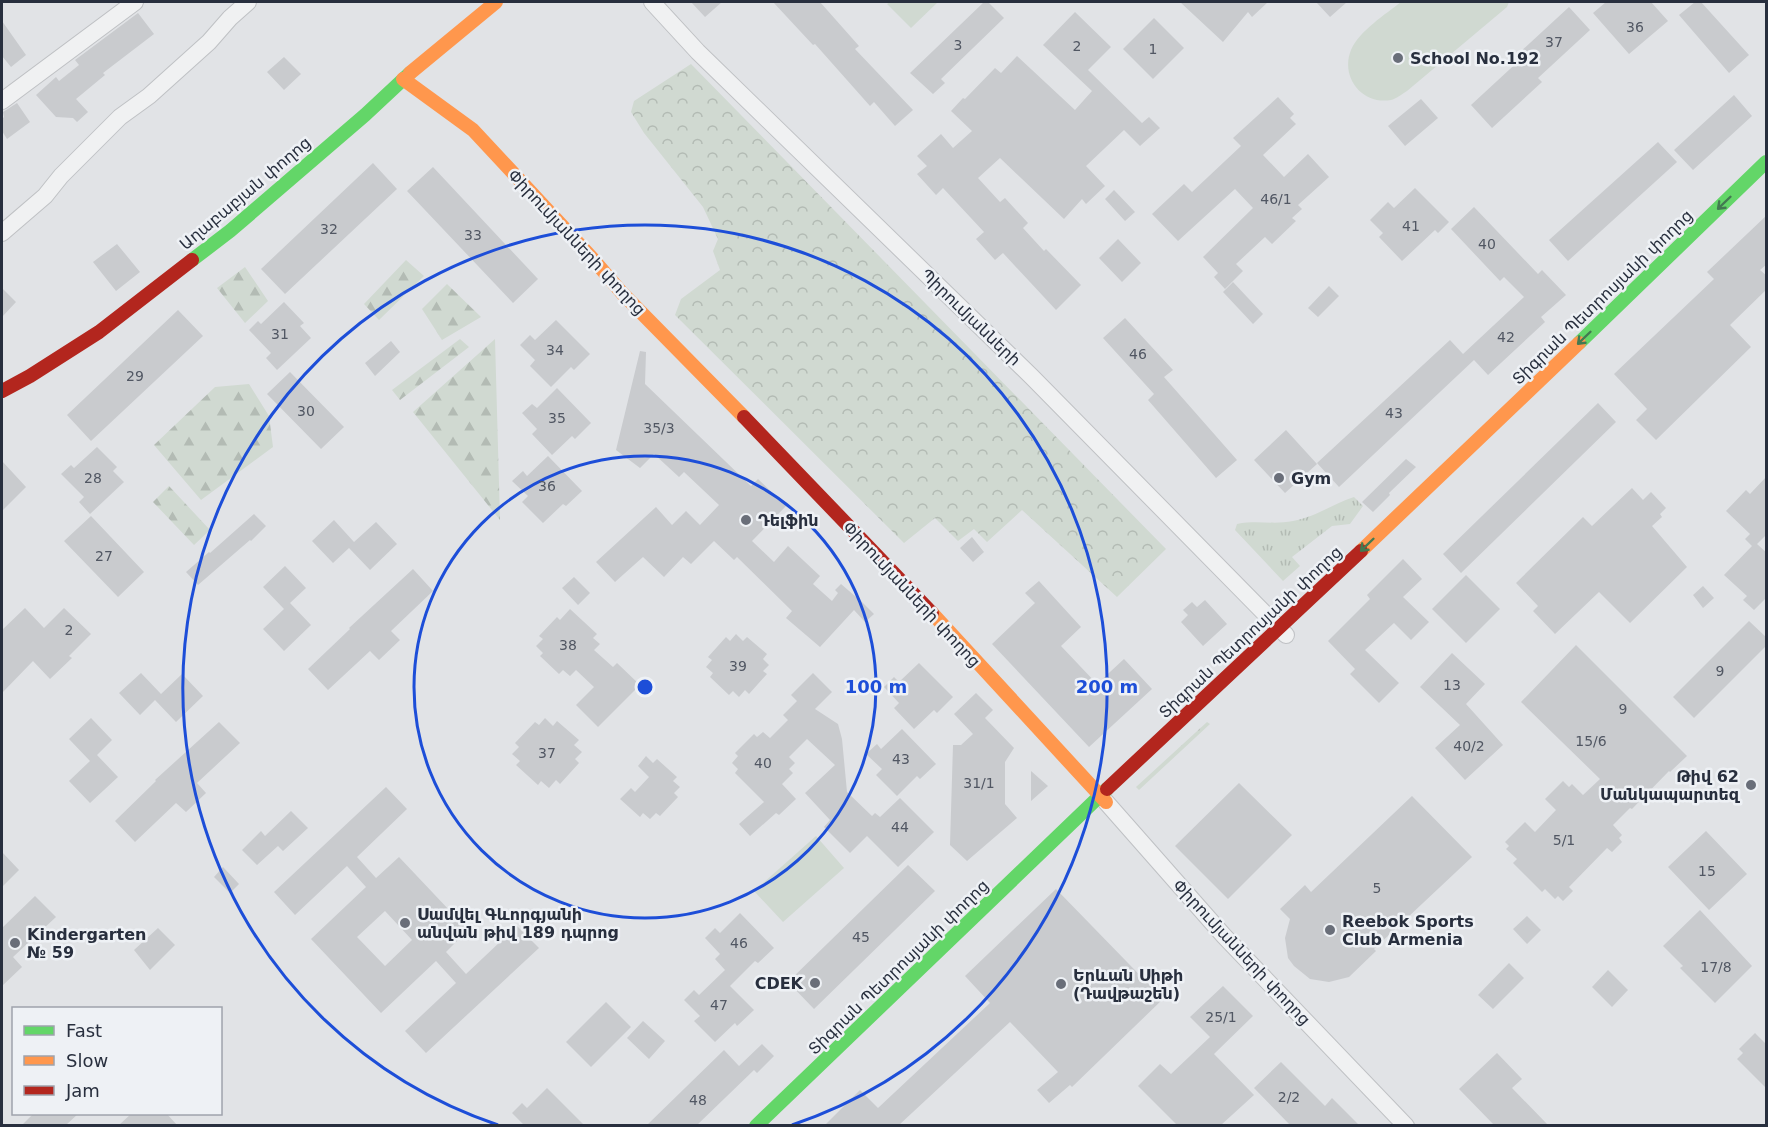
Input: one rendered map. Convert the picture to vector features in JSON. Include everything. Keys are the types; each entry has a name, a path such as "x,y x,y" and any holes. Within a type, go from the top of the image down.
{"main road":[{"name":"Աղաբաբյան փողոց","path":"2,391 99,332 230,231 496,2"},
{"name":"Փիրումյանների փողոց","path":"404,79 473,130 622,293 917,597 1103,799"},
{"name":"Տիգրան Պետրոսյանի փողոց","path":"756,1125 1283,632 1767,162"},
{"name":"Տիգրան Պետրոսյանի փողոց","path":"1283,632 1327,600 1682,262"},
{"name":"Տիգրան Պետրոսյանի փողոց","path":"768,1125 1103,799"}],"street":[{"path":"2,101 135,2"},
{"path":"2,233 45,196 60,176 120,117 149,96 209,42 248,2"},
{"name":"Պիրումյանների","path":"652,2 698,52 1032,377 1283,632"},
{"name":"Փիրումյանների փողոց","path":"1103,799 1224,936 1406,1125"}],"green space":[{"path":"890,2 938,2 911,28 887,4"},
{"name":"School No.192","path":"1401,2 1509,2 1507,7 1397,98 1381,100 1371,98 1356,87 1351,79 1348,60 1351,50 1366,30"},
{"path":"691,64 1166,549 1117,597 1022,510 987,542 974,529 958,541 935,518 904,543 675,315 681,299 720,270 713,251 718,239 703,207 644,133 631,112 634,101"},
{"path":"406,260 424,276 379,320 364,304"},
{"path":"245,267 268,301 245,323 217,288"},
{"path":"447,284 481,317 442,340 422,309"},
{"path":"460,339 469,347 400,400 392,390"},
{"path":"495,339 500,520 413,412"},
{"path":"249,384 269,416 273,447 201,500 154,445 215,387"},
{"path":"169,486 210,530 194,545 153,502"},
{"path":"1354,497 1363,506 1350,524 1332,526 1292,557 1300,566 1283,581 1235,530 1237,524 1286,522 1301,519"},
{"path":"1207,722 1210,724 1139,790 1136,787"},
{"path":"816,836 844,868 783,922 754,891"}],"building":[{"path":"691,2 722,2 705,17"},
{"path":"773,2 820,2 859,46 855,49 913,110 895,126 874,102 870,106 815,44 813,45"},
{"path":"984,2 988,2 1004,18 941,79 945,83 933,94 910,73"},
{"path":"1180,2 1268,2 1252,17 1248,12 1223,42"},
{"path":"1316,2 1347,2 1330,17"},
{"path":"1606,2 1651,2 1668,21 1629,54 1593,13"},
{"path":"1695,2 1701,2 1749,55 1729,73 1679,15"},
{"path":"1569,7 1590,30 1538,78 1542,82 1492,128 1471,105 1523,57 1519,53"},
{"path":"1075,12 1111,47 1088,70 1142,123 1149,117 1160,128 1140,146 1124,130 1086,166 1105,186 1086,204 1082,199 1064,219 1000,158 978,178 1000,202 1005,198 1028,223 1023,228 1081,285 1056,310 1003,253 995,260 976,239 984,232 943,188 936,195 917,174 927,166 917,156 941,134 953,148 972,131 951,111 995,68 1001,73 1017,56 1075,110 1092,91 1043,45"},
{"path":"138,13 154,34 103,73 105,75 76,99 88,112 77,122 73,118 56,117 36,95 56,77 59,81 79,65 75,60"},
{"path":"1154,18 1184,48 1153,79 1123,49"},
{"path":"2,21 26,55 11,67 2,56"},
{"path":"284,57 301,74 284,90 267,72"},
{"path":"1734,95 1752,116 1693,170 1674,150"},
{"path":"1278,97 1294,114 1290,118 1296,124 1263,155 1284,177 1308,154 1329,177 1298,205 1302,209 1292,218 1296,221 1272,244 1265,237 1236,264 1243,271 1225,289 1214,277 1218,273 1203,257 1253,208 1235,189 1178,241 1152,214 1184,184 1192,192 1241,146 1233,138"},
{"path":"1421,99 1438,118 1405,146 1388,126"},
{"path":"17,103 30,122 7,139 2,131 3,112"},
{"path":"1658,142 1677,162 1568,261 1549,240"},
{"path":"373,163 397,189 285,294 261,269"},
{"path":"433,167 538,279 513,303 407,191"},
{"path":"1415,188 1449,222 1438,233 1435,230 1402,261 1379,237 1383,233 1370,220 1388,202 1394,208"},
{"path":"1114,190 1135,212 1125,221 1105,199"},
{"path":"1474,207 1538,274 1542,270 1566,295 1541,317 1545,322 1488,375 1474,360 1339,487 1317,463 1450,340 1463,354 1524,297 1504,277 1500,281 1451,229"},
{"path":"1767,215 1767,264 1760,270 1767,276 1767,289 1730,325 1751,347 1656,440 1636,420 1647,409 1614,374 1714,279 1707,272"},
{"path":"1118,239 1141,263 1122,282 1099,258"},
{"path":"117,244 140,272 116,291 93,262"},
{"path":"1233,282 1263,314 1253,324 1223,292"},
{"path":"1329,286 1339,296 1318,317 1308,308"},
{"path":"2,288 16,302 2,317"},
{"path":"284,302 304,323 300,326 311,338 277,370 266,358 271,353 249,330 258,321 261,324"},
{"path":"178,310 203,336 91,441 67,415"},
{"path":"1125,318 1173,370 1164,377 1237,460 1216,478 1148,400 1154,394 1103,338"},
{"path":"556,320 590,354 574,370 571,367 551,387 530,366 535,360 520,345 530,335 535,340"},
{"path":"391,341 400,352 375,376 365,363"},
{"path":"640,351 646,352 645,384 751,486 758,479 786,506 752,541 774,562 788,546 820,576 813,584 832,601 838,593 835,590 841,584 863,603 874,614 865,622 854,610 820,647 786,618 792,611 737,557 734,560 714,541 691,564 683,557 664,577 643,557 615,582 596,562 656,507 672,525 686,511 700,525 719,505 684,472 679,477 654,454 640,468 616,450"},
{"path":"290,372 344,427 321,449 267,394"},
{"path":"557,388 591,423 575,439 572,436 552,455 532,434 537,429 522,413 532,404 537,408"},
{"path":"1598,403 1616,422 1461,573 1443,554"},
{"path":"1286,430 1317,464 1285,493 1254,460"},
{"path":"97,447 117,467 113,471 124,482 90,514 79,502 84,497 61,474 71,465 74,468"},
{"path":"548,456 582,491 566,506 563,504 543,523 522,502 528,496 512,481 523,471 527,476"},
{"path":"1406,459 1416,467 1373,512 1362,502"},
{"path":"2,461 26,487 2,511"},
{"path":"1767,476 1767,534 1757,544 1767,553 1767,597 1754,610 1743,600 1747,596 1724,575 1752,546 1745,539 1750,534 1726,511 1746,490 1750,494"},
{"path":"1632,488 1643,500 1651,492 1666,508 1660,514 1662,517 1652,526 1687,567 1630,623 1599,592 1555,634 1533,611 1538,606 1516,583 1583,517 1592,526"},
{"path":"254,514 266,526 198,585 186,572"},
{"path":"91,516 144,572 118,597 64,541"},
{"path":"334,520 354,542 376,522 397,544 370,570 349,548 333,563 312,541"},
{"path":"972,537 984,552 973,562 960,548"},
{"path":"1403,559 1422,579 1403,597 1429,622 1411,640 1394,623 1365,650 1399,683 1379,703 1350,674 1355,669 1328,641 1370,599 1367,595"},
{"path":"285,566 306,588 290,603 311,625 284,651 263,629 284,609 263,587"},
{"path":"413,569 433,591 391,631 400,640 379,660 370,651 328,690 308,669"},
{"path":"1466,575 1500,609 1466,643 1432,609"},
{"path":"574,577 590,593 578,605 562,588"},
{"path":"1039,581 1081,627 1061,646 1097,684 1124,659 1152,689 1089,747 992,644 1035,603 1025,593"},
{"path":"1703,586 1714,598 1703,608 1693,595"},
{"path":"1205,600 1227,624 1203,646 1181,622 1188,615 1183,610 1192,602 1197,607"},
{"path":"25,608 44,628 64,608 91,634 69,656 72,658 50,679 33,661 2,693 2,630"},
{"path":"570,609 597,634 593,638 600,644 594,650 613,667 617,663 640,685 598,727 576,705 594,687 576,670 570,676 563,670 559,674 540,656 543,653 536,646 543,639 539,636 557,617 560,620"},
{"path":"1749,621 1767,638 1767,645 1694,718 1673,697"},
{"path":"736,634 743,641 747,637 767,654 763,659 769,665 763,671 767,674 749,694 745,690 739,697 733,691 729,695 710,677 713,673 706,667 712,660 708,657 726,637 730,641"},
{"path":"1576,645 1687,756 1613,825 1622,835 1619,838 1622,842 1612,852 1607,848 1569,887 1573,891 1563,901 1558,896 1555,899 1545,889 1542,892 1513,863 1517,859 1506,849 1509,846 1505,842 1525,822 1535,832 1556,810 1545,799 1563,781 1569,787 1572,784 1583,795 1600,779 1521,702"},
{"path":"1452,653 1485,684 1466,704 1503,745 1465,780 1435,748 1460,725 1420,687"},
{"path":"919,663 953,697 937,713 934,710 914,729 894,708 899,703 884,687 894,677 899,682"},
{"path":"141,673 161,694 182,674 203,696 176,722 155,700 140,715 119,693"},
{"path":"813,673 832,692 815,709 838,724 842,739 847,792 872,816 875,813 880,817 900,798 934,832 898,867 867,836 850,853 824,827 830,820 805,793 835,765 807,739 789,757 795,763 789,769 793,773 782,784 796,799 779,815 776,813 750,836 739,824 764,802 735,773 738,769 732,763 738,756 735,753 754,734 757,737 763,732 770,738 788,720 783,715 797,701 791,695"},
{"path":"976,693 993,710 985,718 1014,748 1005,762 1005,804 1017,818 967,861 950,845 953,745 961,745 973,734 954,714"},
{"path":"91,718 112,740 97,755 118,777 90,803 69,781 90,761 69,739"},
{"path":"545,718 553,726 557,721 579,740 574,745 582,752 575,759 579,763 560,784 556,780 549,788 541,781 538,785 516,765 520,761 512,754 519,747 515,743 535,722 539,725"},
{"path":"219,722 240,743 197,783 206,793 186,812 176,803 135,842 115,821 155,780"},
{"path":"902,729 936,764 920,779 917,776 897,796 876,775 882,769 866,754 877,744 881,749"},
{"path":"646,756 653,763 657,759 677,777 673,781 680,787 674,793 678,797 660,816 656,813 650,819 643,813 640,817 620,799 631,788 635,792 649,777 638,766"},
{"path":"1031,771 1048,786 1031,801"},
{"path":"1239,783 1292,835 1228,899 1175,846"},
{"path":"386,787 407,809 357,857 376,878 399,857 468,930 446,952 466,974 517,926 539,948 426,1053 405,1031 456,983 436,961 381,1013 311,939 366,887 347,866 295,915 274,892","holes":["385,911 412,940 385,966 357,937"]},
{"path":"1412,796 1472,857 1374,949 1376,951 1349,977 1329,982 1310,979 1288,958 1285,938 1290,919 1280,909 1305,885 1311,892"},
{"path":"291,811 308,828 283,851 278,846 257,865 242,850 261,831 265,836"},
{"path":"1706,831 1747,874 1709,910 1668,867"},
{"name":"Kindergarten № 59","path":"2,852 19,870 2,887"},
{"path":"908,865 935,891 814,1009 788,982"},
{"path":"223,867 239,884 230,893 214,877"},
{"name":"Երևան Սիթի (Դավթաշեն)","path":"1056,889 1163,999 1072,1087 1070,1085 1049,1103 1037,1090 1058,1072 1010,1022 899,1125 825,1125 860,1090 878,1108 990,1003 965,976"},
{"name":"Kindergarten № 59","path":"35,896 56,917 13,957 22,967 2,986 2,928"},
{"path":"1700,910 1752,966 1715,1003 1680,968 1683,966 1663,946"},
{"path":"740,913 774,948 758,963 755,961 730,986 754,1010 737,1026 735,1023 715,1042 694,1021 700,1016 684,1000 694,990 699,995 725,970 715,959 720,954 705,938 715,928 720,933"},
{"path":"1527,916 1541,930 1527,944 1513,929"},
{"path":"158,928 175,945 150,970 134,950"},
{"path":"1509,963 1524,978 1493,1009 1478,995"},
{"path":"1608,970 1628,990 1612,1007 1592,987"},
{"path":"1223,986 1253,1016 1214,1054 1254,1095 1221,1125 1177,1125 1138,1086 1160,1064 1171,1074 1210,1037 1190,1017"},
{"path":"606,1002 631,1027 591,1067 566,1042"},
{"path":"643,1021 665,1041 649,1059 627,1038"},
{"path":"1755,1033 1767,1045 1767,1089 1737,1059 1743,1053 1739,1049"},
{"path":"762,1044 774,1056 757,1073 754,1070 697,1125 647,1125 724,1050 739,1066"},
{"path":"1497,1053 1522,1079 1512,1088 1548,1125 1494,1125 1459,1089"},
{"path":"1281,1062 1325,1106 1332,1098 1359,1125 1290,1125 1254,1088"},
{"path":"547,1088 584,1125 524,1125 512,1113 522,1103 527,1108"},
{"path":"32,1115 77,1115 66,1125 22,1125"},
{"path":"130,1115 168,1115 177,1125 119,1125"}],"traffic: fast":[{"path":"192,260 230,231 365,115 410,73"},
{"path":"1579,343 1766,162"},
{"path":"756,1126 1107,789"}],"traffic: slow":[{"path":"410,73 496,2"},
{"path":"403,79 473,130 622,293 744,417"},
{"path":"1361,551 1579,343"},
{"path":"932,613 1106,802"}],"traffic: jam":[{"path":"2,391 99,332 192,260"},
{"path":"744,417 932,613"},
{"path":"1107,789 1361,551"}],"place":[{"name":"School No.192","path":"1398,58"},
{"name":"Gym","path":"1279,478"},
{"name":"Դելֆին","path":"746,520"},
{"name":"Թիվ 62 Մանկապարտեզ","path":"1751,785"},
{"name":"Սամվել Գևորգյանի անվան թիվ 189 դպրոց","path":"405,923"},
{"name":"Reebok Sports Club Armenia","path":"1330,930"},
{"name":"Kindergarten № 59","path":"15,943"},
{"name":"CDEK","path":"815,983"},
{"name":"Երևան Սիթի (Դավթաշեն)","path":"1061,984"}]}
